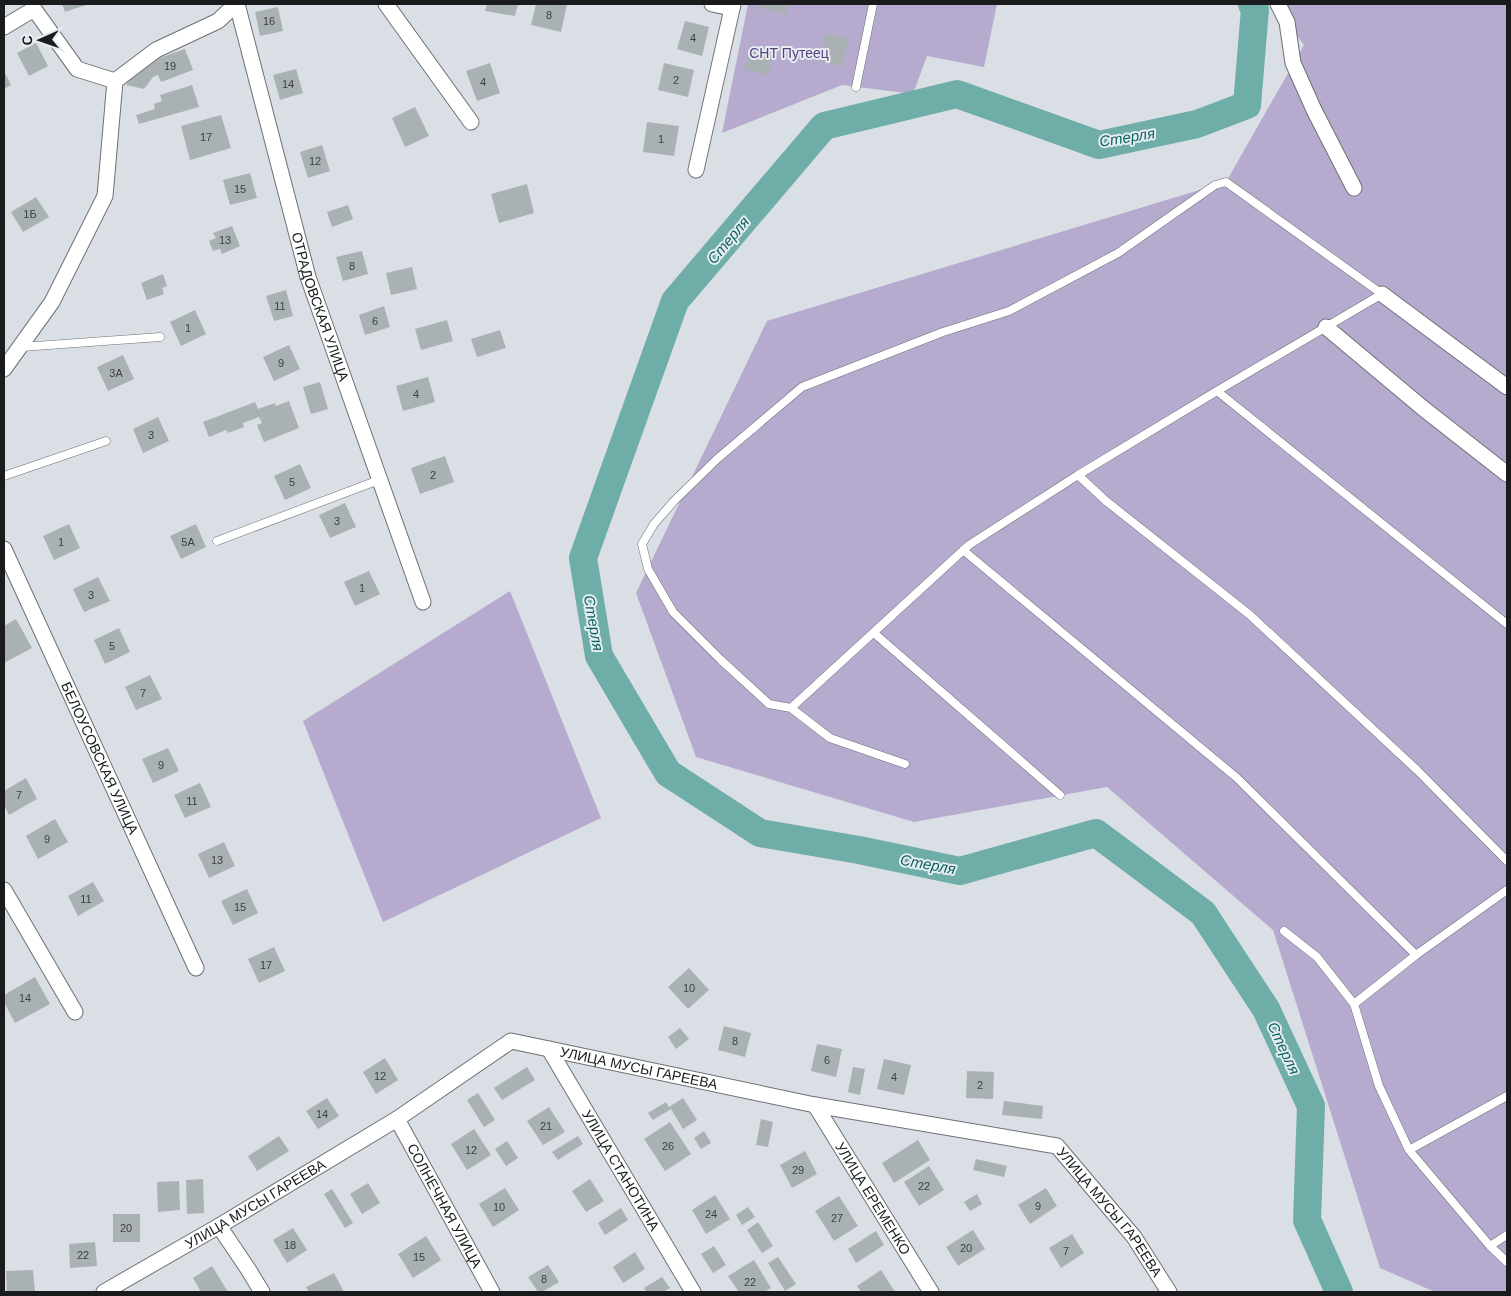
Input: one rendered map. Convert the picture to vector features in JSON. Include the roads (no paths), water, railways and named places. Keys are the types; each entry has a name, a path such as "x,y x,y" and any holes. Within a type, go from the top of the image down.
{"street":[{"path":"4,369 52,302 105,196 114,81 156,50 218,20 237,4"},
{"name":"ОТРАДОВСКАЯ УЛИЦА","path":"237,4 308,277 423,602"},
{"path":"386,4 471,122"},
{"path":"696,170 732,6 712,4"},
{"path":"1278,4 1287,22 1293,64 1354,188"},
{"path":"4,27 34,9 78,69 114,81"},
{"path":"1382,294 1507,386"},
{"path":"1326,327 1507,474"},
{"name":"БЕЛОУСОВСКАЯ УЛИЦА","path":"4,549 196,968"},
{"path":"4,890 75,1012"},
{"name":"УЛИЦА МУСЫ ГАРЕЕВА","path":"104,1292 219,1226 397,1119 511,1041 814,1105 1057,1146 1134,1237 1168,1292"},
{"name":"УЛИЦА СТАНОТИНА","path":"549,1049 693,1292"},
{"name":"УЛИЦА ЕРЕМЕНКО","path":"814,1105 931,1292"},
{"name":"СОЛНЕЧНАЯ УЛИЦА","path":"397,1119 492,1292"},
{"path":"219,1226 262,1292"}],"lane":[{"path":"856,87 873,4"},
{"path":"791,708 969,545 1078,475 1382,294 1226,182 1215,185 1118,253 1009,311 943,332 802,387 717,459 669,507 654,524 642,544 648,569 673,612 769,704 791,708 830,738 905,764"},
{"path":"21,347 160,337"},
{"path":"1217,391 1507,624"},
{"path":"4,476 106,441"},
{"path":"1078,475 1106,501 1250,615 1417,770 1507,860"},
{"path":"217,541 379,480"},
{"path":"963,550 1237,778 1416,955"},
{"path":"874,633 1060,795"},
{"path":"1354,1004 1416,955 1507,890"},
{"path":"1284,931 1317,956 1354,1004 1380,1086 1409,1150 1490,1246 1507,1262"},
{"path":"1409,1150 1507,1096"},
{"path":"1490,1246 1507,1235"}],"waterway":[{"name":"Стерля","path":"1252,4 1255,9 1247,105 1197,124 1099,145 957,94 824,126 675,301 583,558 599,656 668,773 760,833 859,850 960,871 1096,833 1203,913 1266,1009 1311,1106 1307,1220 1339,1292"}],"park label":[{"name":"СНТ Путеец","path":"789,53"}]}
